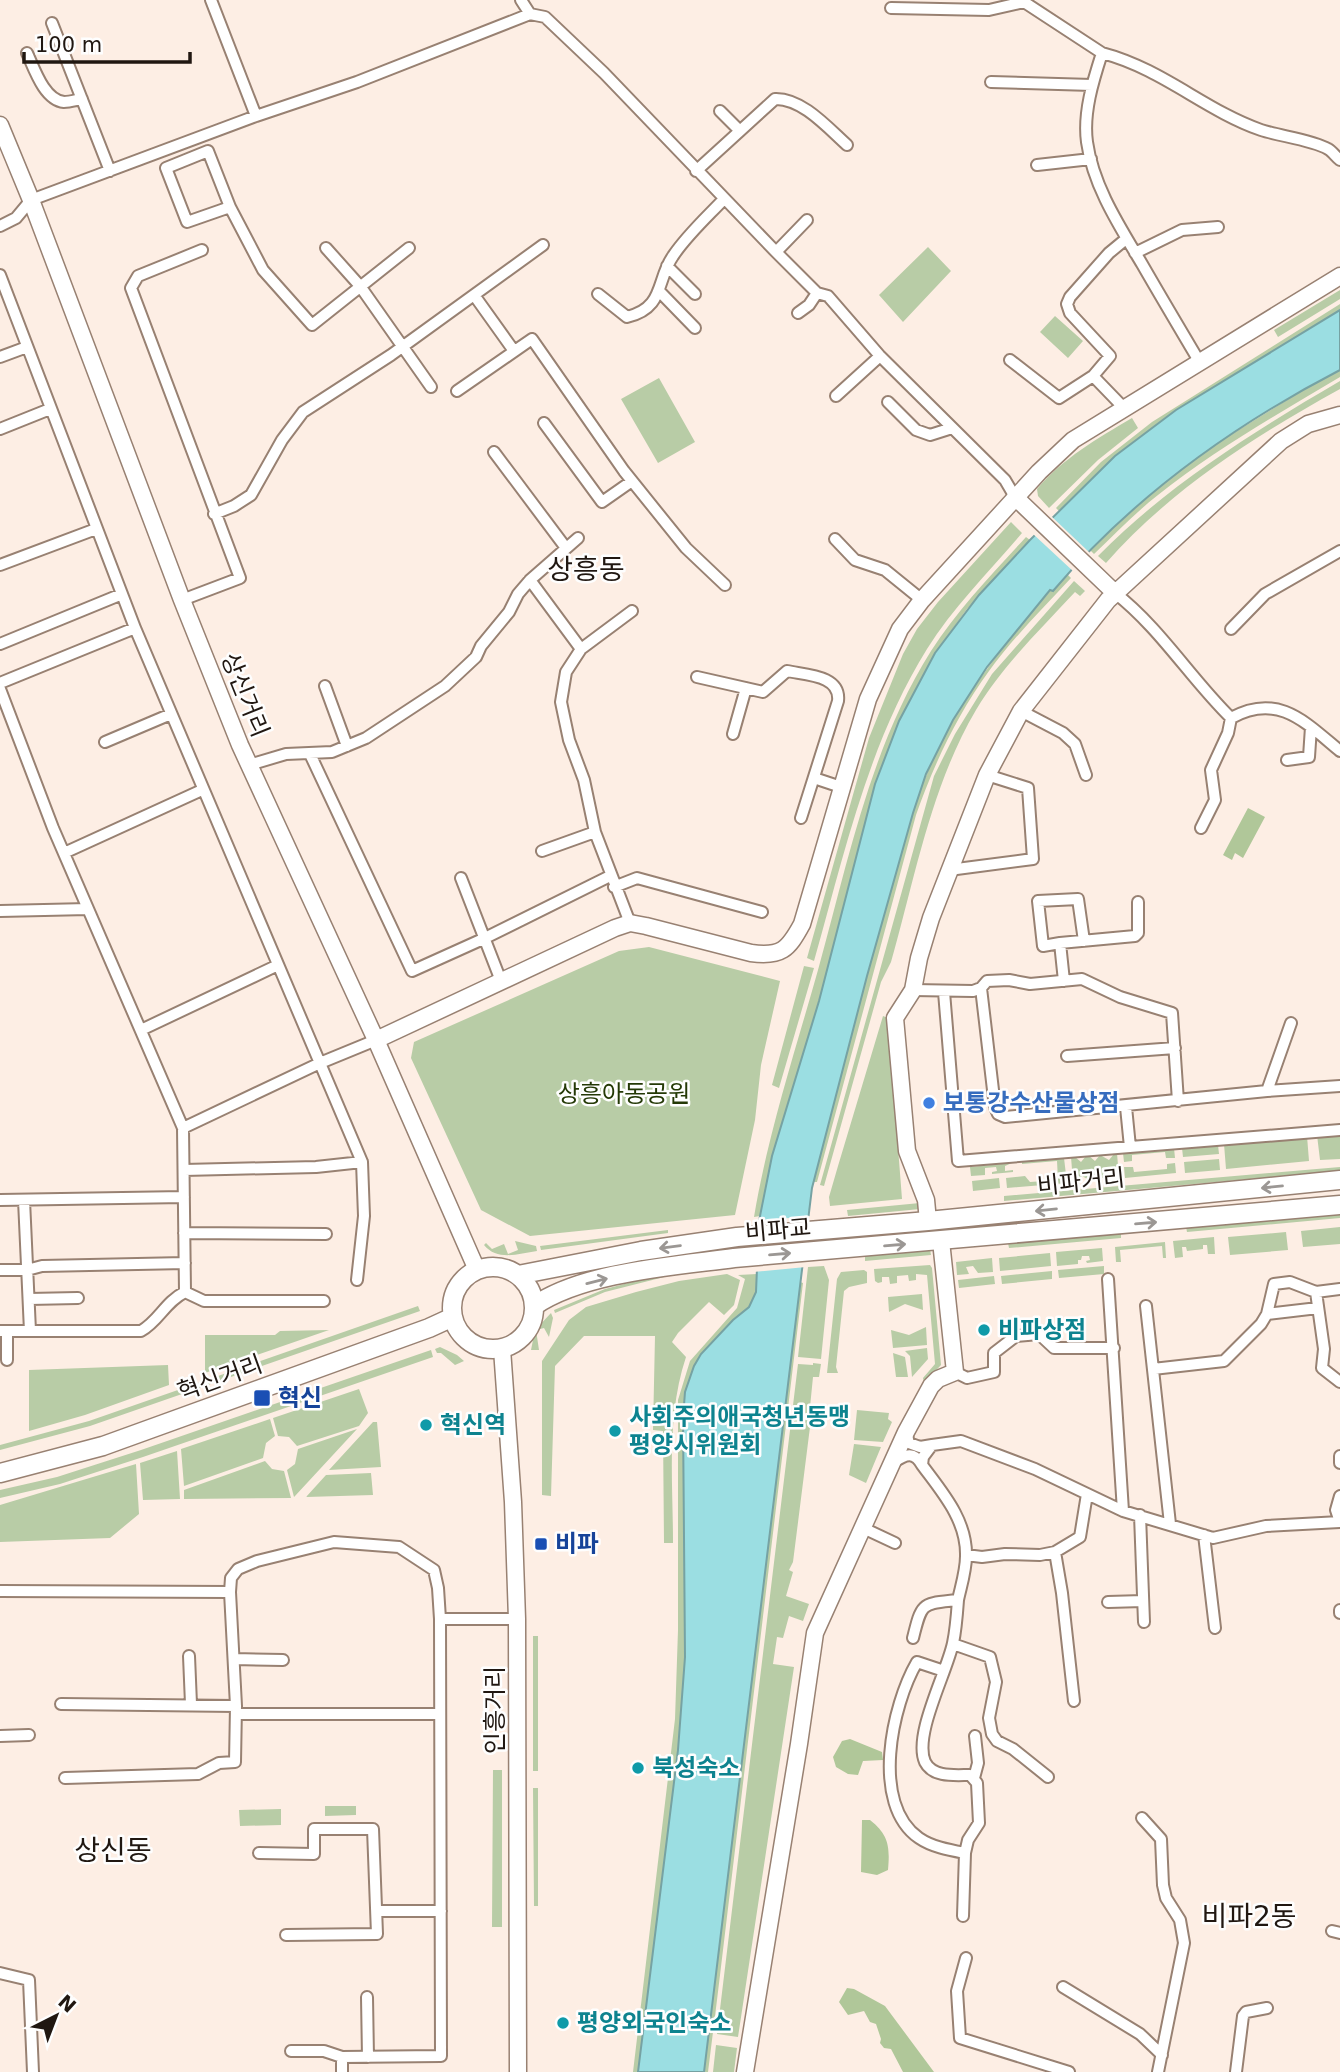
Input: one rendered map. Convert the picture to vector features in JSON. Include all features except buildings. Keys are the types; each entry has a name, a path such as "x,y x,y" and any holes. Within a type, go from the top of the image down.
{"main road":[{"name":"비파거리","path":"827,1230 1340,1180"},
{"name":"비파거리","path":"827,1251 1340,1205"},
{"name":"비파교","path":"518,1275 641,1251 737,1237 827,1230"},
{"name":"비파교","path":"534,1306 552,1294 644,1271 734,1258 827,1251"},
{"path":"497,1267 518,1275 528,1286 534,1306 530,1327 526,1333 502,1349 480,1347 467,1340 453,1317 452,1303 465,1278 477,1270 497,1267"},
{"name":"혁신거리","path":"0,1473 103,1446 453,1317"}],"street":[{"path":"211,0 256,116"},
{"path":"522,0 530,14"},
{"path":"891,8 989,10 1023,1 1102,53 1149,69 1260,129 1328,148 1340,160"},
{"path":"0,226 16,218 31,200 256,116 357,82 530,14 545,17 604,73 724,200 817,293 828,296 880,356 1004,480 1030,513 1136,611 1231,718"},
{"path":"51,23 110,171"},
{"path":"27,53 52,97 63,102 82,99"},
{"path":"1102,53 1092,85 1087,141 1091,159 1102,191 1126,239 1199,361"},
{"path":"991,82 1092,85"},
{"path":"696,171 775,99 793,103 818,119 847,145"},
{"path":"720,111 740,131"},
{"name":"상신거리","path":"0,125 31,200 182,600 249,765 376,1040 477,1270"},
{"path":"230,206 187,222 166,167 208,151 230,206 264,270 312,324 409,248"},
{"path":"1037,165 1091,159"},
{"path":"598,294 627,317 635,315 654,302 672,256 724,200"},
{"path":"776,252 807,220"},
{"path":"1135,253 1182,230 1218,227"},
{"path":"1010,360 1059,398 1093,376 1110,356 1070,313 1066,304 1109,253 1126,239"},
{"path":"214,514 251,495 282,440 303,412 402,346 543,245"},
{"path":"326,248 360,286 430,387"},
{"path":"182,600 240,578 131,288 138,276 202,250"},
{"path":"667,267 695,294"},
{"path":"0,275 135,628 362,1162 365,1216 357,1280"},
{"path":"183,1128 587,940 630,923 751,953 768,955 783,951 802,924 859,725 883,663 900,629 922,600 1015,497 1073,440 1340,276"},
{"path":"660,292 695,328"},
{"path":"798,313 817,293"},
{"path":"474,295 514,351"},
{"path":"457,391 533,339 632,481 686,548 725,585"},
{"path":"0,357 27,347"},
{"path":"836,396 880,356"},
{"path":"1093,376 1123,407"},
{"path":"888,402 916,430 930,435 952,428"},
{"path":"0,429 50,409"},
{"path":"928,1221 926,1200 907,1151 895,1018 913,990 919,958 949,870 988,775 1021,711 1115,593 1281,441 1308,424 1340,417"},
{"path":"544,423 601,502 632,481"},
{"path":"495,452 566,548"},
{"path":"0,565 96,530"},
{"path":"249,765 286,754 332,752 366,738 434,694 468,666 530,580 578,538"},
{"path":"835,539 855,560 885,570 922,600"},
{"path":"1231,629 1265,594 1340,551"},
{"path":"530,580 581,649"},
{"path":"0,644 122,594"},
{"path":"630,923 594,832 584,780 569,740 561,702 566,672 581,649 632,611"},
{"path":"0,683 135,628"},
{"path":"697,677 762,692 787,671 829,680 836,686 838,701 802,818"},
{"path":"325,685 347,746"},
{"path":"733,734 746,688"},
{"path":"0,689 64,853 183,1128 185,1292"},
{"path":"1231,718 1244,711 1271,706 1286,710 1340,751"},
{"path":"1021,711 1063,733 1075,744 1086,775"},
{"path":"105,742 171,714"},
{"path":"1201,828 1215,800 1211,770 1228,733 1231,718"},
{"path":"1287,760 1309,757 1311,727"},
{"path":"310,754 412,971 612,881 637,878 762,912"},
{"path":"949,870 1033,859 1028,788 988,775"},
{"path":"814,778 841,786"},
{"path":"64,853 202,790"},
{"path":"542,851 594,832"},
{"path":"461,878 501,981"},
{"path":"1084,940 1078,899 1038,901 1044,946 1135,936 1138,933 1138,902"},
{"path":"0,911 88,909"},
{"path":"1060,943 1064,981"},
{"path":"141,1030 278,965"},
{"path":"1178,1101 1172,1013 1120,997 1082,979 1030,984 1009,980 986,981 981,988 995,1107 998,1114 1005,1117 1126,1107 1267,1091 1340,1087"},
{"path":"913,990 944,992 981,988"},
{"path":"944,992 958,1161 1340,1130"},
{"path":"1267,1091 1291,1023"},
{"path":"1067,1056 1175,1048"},
{"path":"1126,1107 1130,1147"},
{"path":"184,1170 316,1167 362,1162"},
{"path":"0,1200 184,1197"},
{"path":"24,1200 30,1331"},
{"path":"184,1233 326,1234"},
{"path":"941,1241 955,1372"},
{"path":"0,1270 27,1270 42,1266 185,1263"},
{"path":"1108,1279 1123,1511"},
{"path":"1153,1369 1224,1360 1257,1329 1266,1314 1274,1284 1290,1282 1316,1292 1340,1289"},
{"path":"185,1292 204,1301 324,1301"},
{"path":"7,1360 3,1331 141,1331 148,1327 172,1298 185,1292"},
{"path":"1316,1292 1324,1349 1322,1368 1340,1382"},
{"path":"29,1299 78,1298"},
{"path":"1146,1306 1170,1524"},
{"path":"1266,1314 1318,1308"},
{"path":"745,2072 815,1633 863,1528 911,1451 931,1386 938,1379 955,1372 967,1378 994,1372 994,1353 1017,1336 1039,1335 1054,1348 1114,1348"},
{"name":"인흥거리","path":"502,1349 513,1502 517,1619 518,2072"},
{"path":"911,1451 943,1442 961,1441 1035,1469 1123,1511 1213,1538 1266,1526 1340,1522 1336,1510 1340,1496"},
{"path":"911,1451 923,1457 932,1446"},
{"path":"911,1451 959,1519 966,1555 953,1644 923,1734 925,1762 939,1774 970,1776 978,1783 979,1823 968,1840 965,1853 963,1916"},
{"path":"1340,1455 1340,1463"},
{"path":"966,1555 982,1557 1055,1552 1080,1536 1087,1494"},
{"path":"1140,1515 1144,1622"},
{"path":"863,1528 895,1544"},
{"path":"1204,1535 1215,1628"},
{"path":"65,1778 198,1774 219,1763 235,1762 236,1710 230,1591 231,1578 238,1569 257,1561 334,1542 399,1546 434,1570 440,1619 441,2056 342,2057 324,2051 291,2051"},
{"path":"1055,1552 1074,1702"},
{"path":"0,1591 230,1591"},
{"path":"913,1638 923,1607 928,1603 958,1600"},
{"path":"1108,1602 1143,1601"},
{"path":"440,1619 517,1619"},
{"path":"953,1644 990,1657 996,1682 989,1718 992,1734 997,1741 1013,1749 1048,1777"},
{"path":"189,1656 191,1704"},
{"path":"234,1659 283,1660"},
{"path":"944,1671 917,1662 910,1674 892,1731 891,1781 894,1804 904,1822 918,1838 936,1847 965,1853"},
{"path":"61,1704 191,1704 236,1710 440,1714"},
{"path":"0,1736 29,1735"},
{"path":"974,1778 978,1763 975,1736"},
{"path":"1142,1818 1161,1839 1163,1885 1166,1898 1180,1920 1184,1943 1158,2072"},
{"path":"259,1853 314,1853 314,1829 373,1829 377,1934 286,1935"},
{"path":"377,1911 441,1911"},
{"path":"965,1958 957,1992 960,2038 1069,2072"},
{"path":"0,1973 29,1980 33,2072"},
{"path":"1063,1987 1140,2034 1162,2055"},
{"path":"367,1997 368,2057"},
{"path":"1236,2072 1243,2016 1246,2012 1267,2008"},
{"path":"342,2057 342,2072"}],"green space":[{"path":"928,247 951,271 903,322 879,295"},
{"path":"1340,290 1340,299 1278,337 1274,330"},
{"path":"1340,304 1340,310 1176,410 1115,456 1059,511 1056,508 1101,462 1152,422"},
{"path":"1055,316 1083,341 1068,358 1040,332"},
{"path":"1340,370 1340,377 1201,463 1141,509 1094,554 1090,550 1161,483 1211,447"},
{"path":"659,378 695,442 658,463 621,399"},
{"path":"1340,381 1340,389 1245,445 1186,488 1131,536 1106,563 1098,556 1183,482 1275,420"},
{"path":"1132,418 1138,428 1098,460 1049,508 1038,496 1037,489 1047,478 1081,450"},
{"path":"1011,522 1022,533 937,634 906,685 873,762 860,801 814,961 807,958 869,738 903,654 917,629 938,602"},
{"path":"1026,537 1030,540 967,609 935,653 917,686 875,784 819,1001 772,1156 760,1216 754,1217 774,1124 876,766 910,688 931,651 976,592"},
{"path":"1067,574 1071,578 1028,623 977,688 947,740 930,777 916,815 817,1182 813,1182 902,850 930,765 951,724 977,683 1020,627"},
{"path":"1074,581 1085,591 1080,596 1075,592 1022,649 986,694 960,739 936,801 891,962 881,982 824,1186 820,1185 934,776 955,734 992,674"},
{"path":"1248,808 1265,817 1243,858 1235,853 1232,860 1223,855"},
{"name":"상흥아동공원","path":"649,947 780,981 761,1065 755,1120 735,1215 530,1236 481,1210 411,1058 414,1042 619,951"},
{"path":"804,966 814,968 779,1088 772,1085"},
{"path":"883,1016 888,1018 902,1199 830,1206 829,1197"},
{"path":"1340,1134 1340,1159 1320,1160 1317,1135"},
{"path":"1307,1136 1309,1161 1226,1169 1224,1144"},
{"path":"1218,1145 1219,1154 1183,1157 1182,1148"},
{"path":"1174,1148 1175,1158 1166,1158 1165,1152 1132,1155 1132,1161 1124,1162 1123,1153"},
{"path":"1117,1153 1119,1178 1110,1174 1105,1179 1096,1175 1091,1181 1082,1176 1077,1182 1073,1182 1071,1157 1081,1162 1086,1156 1095,1161 1100,1155 1109,1160"},
{"path":"1064,1158 1067,1183 1007,1188 1006,1178 1025,1176 1030,1182 1058,1180 1057,1161 1022,1164 1022,1161"},
{"path":"1219,1159 1220,1170 1185,1173 1184,1162"},
{"path":"1012,1163 1005,1166 1005,1171 1013,1172 992,1174 997,1171 996,1167 985,1168 985,1175 971,1176 970,1167"},
{"path":"1175,1163 1176,1173 1125,1178 1124,1167 1133,1167 1134,1172 1167,1169 1167,1164"},
{"path":"1340,1167 1340,1171 1004,1201 1004,1196"},
{"path":"999,1178 1000,1188 973,1191 972,1181"},
{"path":"920,1203 920,1209 848,1216 847,1210"},
{"path":"1340,1213 1340,1218 1187,1232 1186,1227"},
{"path":"1340,1227 1340,1244 1303,1247 1301,1231"},
{"path":"668,1230 668,1233 541,1250 540,1246"},
{"path":"1121,1232 1121,1238 1009,1248 1008,1243"},
{"path":"1286,1232 1288,1250 1230,1255 1228,1237"},
{"path":"1214,1237 1215,1254 1208,1254 1207,1245 1203,1245 1203,1249 1187,1251 1186,1247 1182,1247 1183,1257 1175,1258 1173,1241"},
{"path":"515,1241 536,1246 537,1251 501,1255 484,1245 486,1243 492,1249 504,1244 508,1254 518,1250"},
{"path":"1165,1242 1166,1258 1163,1258 1162,1246 1120,1250 1121,1262 1116,1262 1115,1247"},
{"path":"1102,1248 1103,1261 1087,1263 1089,1256 1082,1256 1078,1264 1057,1266 1056,1252"},
{"path":"930,1249 931,1255 865,1261 865,1255"},
{"path":"1050,1253 1051,1266 1000,1271 999,1258"},
{"path":"992,1258 993,1272 978,1273 973,1266 966,1267 969,1274 957,1275 956,1262"},
{"path":"930,1265 941,1365 924,1383 923,1378 935,1364 927,1275 916,1274 916,1280 909,1281 908,1275 897,1276 897,1283 890,1284 889,1277 882,1277 882,1282 878,1283 875,1281 874,1269"},
{"path":"824,1266 829,1280 821,1359 798,1357 808,1267"},
{"path":"1104,1266 1104,1274 1059,1278 1058,1270"},
{"path":"675,1271 676,1274 605,1292 555,1313 554,1310 605,1289"},
{"path":"1052,1271 1052,1279 1002,1284 1001,1276"},
{"path":"841,1272 867,1272 867,1283 849,1287 844,1291 836,1367 838,1373 827,1373 837,1279"},
{"path":"727,1274 740,1280 734,1305 724,1315 709,1302 672,1342 686,1357 673,1426 673,1543 664,1543 663,1431 653,1430 655,1336 584,1336 555,1366 551,1496 542,1495 542,1361 569,1320 586,1307 636,1292 679,1281"},
{"path":"757,1274 756,1292 749,1307 701,1354 685,1392 685,1657 678,1750 638,2072 633,2072 675,1719 678,1630 678,1400 690,1361 737,1308 745,1279 738,1275"},
{"path":"994,1276 995,1284 959,1288 958,1280"},
{"path":"800,1282 803,1283 717,2000 708,2072 704,2072"},
{"path":"922,1294 923,1310 905,1304 889,1312 888,1297"},
{"path":"418,1306 420,1311 90,1426 0,1450 0,1445 89,1421"},
{"path":"551,1313 553,1318 549,1337 544,1328 536,1330 539,1350 531,1350 535,1330"},
{"path":"926,1327 927,1345 893,1348 891,1330 909,1335"},
{"path":"329,1330 205,1373 205,1335 275,1335 280,1331"},
{"path":"440,1347 464,1361 455,1365 441,1353 437,1353 435,1349"},
{"path":"927,1348 928,1359 912,1377 910,1356 905,1351"},
{"path":"431,1350 433,1357 143,1457 60,1484 0,1498 0,1490 57,1477 141,1450"},
{"path":"893,1353 905,1357 908,1377 896,1377"},
{"path":"798,1364 821,1364 819,1377 813,1377 810,1427 793,1562 789,1570 793,1572 786,1596 809,1604 803,1621 789,1616 783,1638 777,1637 773,1664 794,1667 738,2037 717,2034"},
{"path":"168,1365 169,1385 85,1415 29,1431 29,1370"},
{"path":"359,1389 368,1413 359,1426 297,1446 289,1437 278,1436 273,1418"},
{"path":"857,1410 889,1413 888,1419 892,1422 883,1442 854,1440"},
{"path":"270,1419 275,1436 266,1443 263,1458 184,1486 181,1449"},
{"path":"373,1422 377,1422 381,1467 329,1470"},
{"path":"357,1429 294,1497 287,1470 295,1464 298,1449"},
{"path":"854,1444 881,1447 866,1483 849,1475"},
{"path":"177,1451 180,1499 143,1500 140,1463"},
{"path":"265,1461 272,1469 284,1471 291,1498 184,1499 184,1490"},
{"path":"136,1464 139,1514 110,1538 0,1542 0,1505"},
{"path":"371,1473 373,1495 306,1497 326,1475"},
{"path":"533,1636 538,1636 538,1771 533,1771"},
{"path":"850,1739 882,1752 883,1760 863,1761 858,1775 848,1774 836,1767 833,1757 842,1741"},
{"path":"493,1770 502,1770 502,1927 492,1927"},
{"path":"533,1788 538,1788 538,1906 534,1906"},
{"path":"325,1806 356,1806 356,1815 325,1816"},
{"path":"281,1809 281,1825 240,1826 239,1810"},
{"path":"862,1820 870,1820 887,1842 888,1870 877,1875 861,1872"},
{"path":"847,1988 885,2006 934,2072 903,2072 891,2049 884,2048 880,2043 876,2024 870,2022 864,2011 848,2015 839,2002"},
{"path":"716,2045 737,2048 734,2072 713,2072"}],"water":[{"path":"1340,310 1340,370 1223,440 1150,495 1116,525 1053,591 1050,590 987,667 953,720 926,774 867,976 812,1188 704,2072 638,2072 678,1750 685,1657 685,1392 701,1354 749,1307 756,1292 759,1221 772,1156 819,1001 875,784 899,721 935,653 979,595 1115,456 1176,410"}],"pier":[{"path":"1050,515 1091,554 1074,572 1032,533"},
{"path":"811,1216 806,1267 753,1272 755,1221"}],"place":[{"name":"보통강수산물상점","path":"929,1103"},
{"name":"비파상점","path":"984,1330"},
{"name":"혁신","path":"262,1398"},
{"name":"혁신역","path":"426,1425"},
{"name":"사회주의애국청년동맹 평양시위원회","path":"615,1431"},
{"name":"비파","path":"541,1544"},
{"name":"북성숙소","path":"638,1768"},
{"name":"평양외국인숙소","path":"563,2023"}],"district":[{"name":"상흥동","path":"586,569"},
{"name":"상신동","path":"113,1850"},
{"name":"비파2동","path":"1249,1916"}]}
